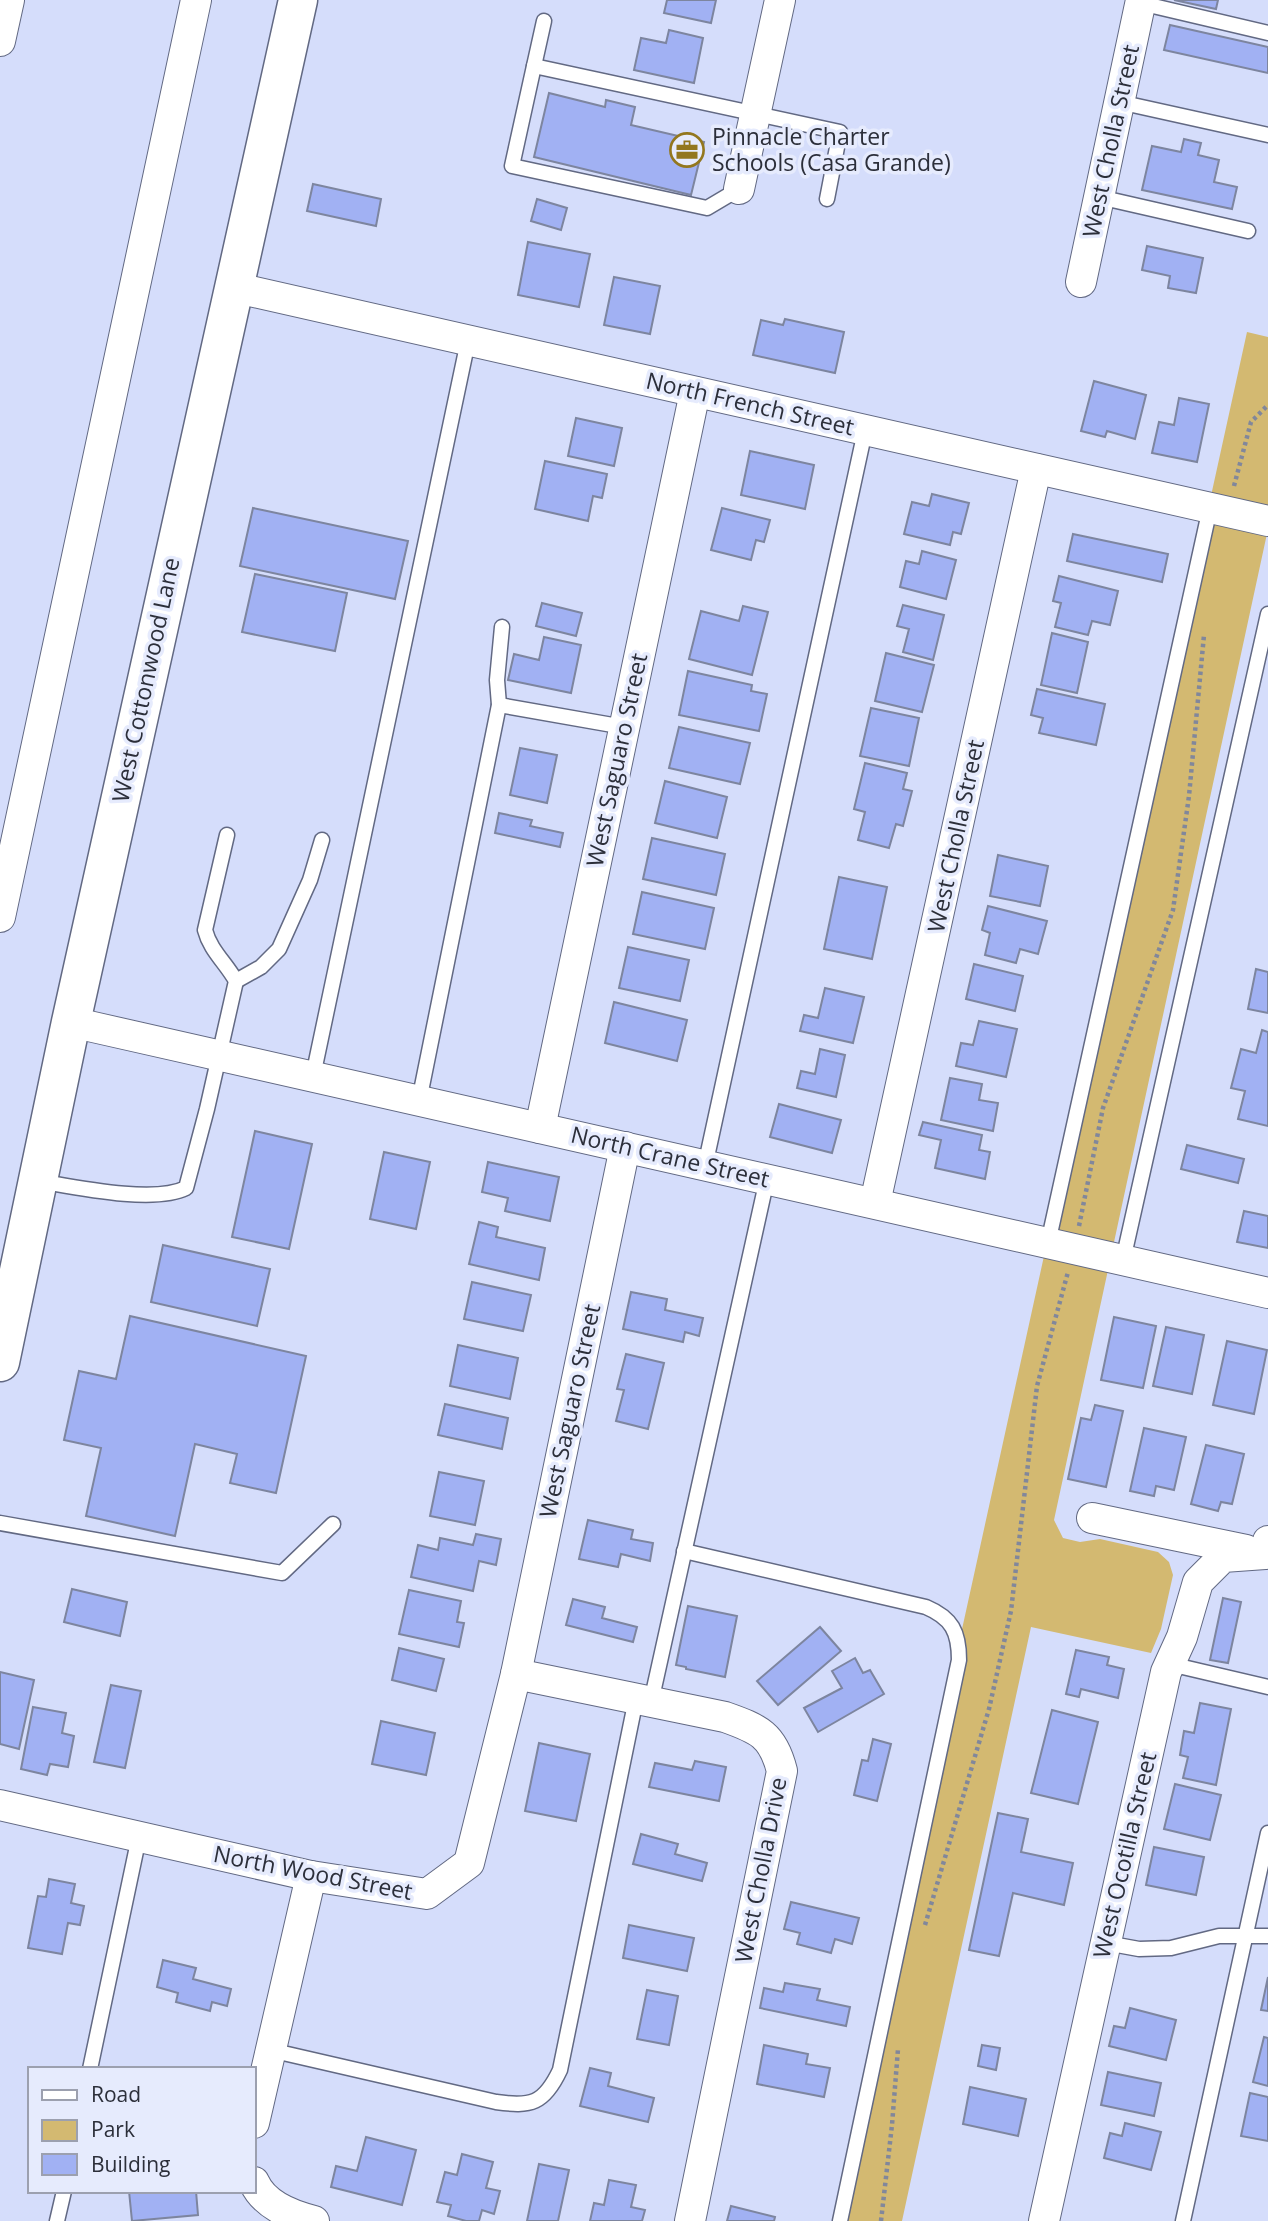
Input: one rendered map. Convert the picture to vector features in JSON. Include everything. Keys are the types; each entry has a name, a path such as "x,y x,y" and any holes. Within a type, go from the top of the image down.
{"main road":[{"name":"West Cottonwood Lane","path":"0,1362 71,1022 232,287 298,0"}],"street":[{"path":"0,41 9,0"},
{"path":"0,917 196,0"},
{"path":"739,189 780,0"},
{"name":"West Cholla Street","path":"1081,282 1137,1"},
{"name":"North French Street","path":"232,287 1268,521"},
{"name":"West Saguaro Street","path":"540,1128 695,392"},
{"name":"West Cholla Street","path":"875,1203 1036,469"},
{"name":"North Crane Street","path":"71,1022 1268,1293"},
{"name":"West Saguaro Street","path":"516,1674 625,1147"},
{"path":"1092,1518 1267,1550"},
{"name":"West Ocotilla Street","path":"1044,2221 1170,1664 1182,1637 1198,1582 1223,1557 1267,1550"},
{"name":"West Cholla Drive","path":"516,1674 726,1717 749,1725 765,1735 777,1751 782,1770 690,2221"},
{"name":"North Wood Street","path":"0,1805 311,1876 427,1894 468,1863 516,1674"},
{"path":"256,2114 311,1876"},
{"path":"256,2186 271,2204 314,2221"}],"lane":[{"path":"1137,1 1268,33"},
{"path":"544,21 512,166 707,208 739,189"},
{"path":"534,66 841,132 827,199"},
{"path":"1119,102 1268,135"},
{"path":"1099,197 1248,231"},
{"path":"313,1076 468,341"},
{"path":"705,1166 865,431"},
{"path":"1061,1246 1219,510"},
{"path":"1123,1260 1268,614"},
{"path":"419,1101 499,705 497,680 502,627"},
{"path":"499,705 624,727"},
{"path":"38,1181 120,1194 177,1193 186,1188 236,981 227,964 208,944 205,930 227,835"},
{"path":"236,981 261,967 279,949 310,880 322,840"},
{"path":"270,2050 496,2102 518,2105 535,2102 551,2090 560,2070 643,1700 684,1551 767,1179"},
{"path":"0,1523 282,1573 333,1524"},
{"path":"684,1551 926,1608 943,1615 952,1626 959,1642 956,1674 840,2221"},
{"path":"1170,1664 1268,1687"},
{"path":"1183,2221 1268,1833"},
{"path":"90,2067 139,1837"},
{"path":"1106,1942 1139,1949 1171,1948 1219,1936 1268,1936"},
{"path":"57,2221 64,2193"}],"path":[{"path":"1219,510 1251,422 1268,405"},
{"path":"924,1928 989,1709 1011,1611 1037,1386 1061,1246 1102,1108 1173,910 1189,796 1203,635"},
{"path":"881,2221 898,2044"}],"green space":[{"path":"1247,332 1268,337 1268,529 1054,1520 1063,1538 1080,1542 1100,1539 1158,1552 1169,1562 1173,1575 1161,1629 1151,1653 1031,1627 902,2221 832,2221"}],"building":[{"path":"667,0 716,0 711,23 664,13"},
{"path":"1174,0 1218,0 1216,9"},
{"path":"1170,25 1268,47 1268,73 1164,50"},
{"path":"669,30 703,38 694,83 634,70 641,38 666,43"},
{"path":"549,93 605,107 606,100 635,107 631,125 704,142 691,195 534,157"},
{"path":"1184,139 1201,143 1198,155 1219,160 1214,182 1237,187 1232,209 1142,190 1152,146 1181,152"},
{"path":"313,184 381,199 376,226 307,211"},
{"path":"537,199 567,208 561,230 531,221"},
{"path":"528,242 590,254 579,307 518,295"},
{"path":"1147,246 1203,258 1196,293 1168,288 1170,276 1142,270"},
{"path":"614,277 660,286 650,334 604,325"},
{"path":"785,319 844,332 835,373 753,355 761,320 783,325"},
{"path":"1094,381 1146,395 1135,439 1107,431 1105,437 1081,431"},
{"path":"1179,398 1209,404 1197,462 1152,453 1159,422 1174,425"},
{"path":"576,418 622,428 614,466 568,456"},
{"path":"750,451 814,465 805,509 741,495"},
{"path":"545,461 607,474 602,498 593,496 588,521 535,509"},
{"path":"932,494 969,503 961,534 953,532 950,545 904,534 912,502 929,506"},
{"path":"253,508 408,541 395,599 240,566"},
{"path":"722,508 770,520 764,542 756,540 751,560 711,550"},
{"path":"1073,534 1168,554 1162,582 1067,561"},
{"path":"922,551 956,560 946,599 900,587 906,561 919,564"},
{"path":"255,574 347,593 335,651 242,632"},
{"path":"1059,576 1118,591 1110,625 1092,621 1088,635 1055,627 1061,603 1053,601"},
{"path":"542,603 582,613 576,636 536,626"},
{"path":"903,605 944,615 933,660 903,652 909,629 897,626"},
{"path":"743,606 768,612 752,675 689,659 701,611 739,621"},
{"path":"1052,633 1088,642 1077,693 1041,685"},
{"path":"544,637 581,645 571,693 508,680 514,654 539,660"},
{"path":"886,653 934,665 922,712 875,701"},
{"path":"688,671 752,685 751,691 767,694 759,731 679,715"},
{"path":"1037,689 1105,704 1096,745 1039,733 1043,718 1031,715"},
{"path":"871,708 919,718 909,766 860,756"},
{"path":"679,727 750,743 740,784 669,768"},
{"path":"520,748 557,755 547,803 510,795"},
{"path":"865,763 907,773 903,789 912,791 903,826 896,824 889,848 858,840 865,812 854,809"},
{"path":"665,781 727,797 717,838 655,823"},
{"path":"499,813 532,820 530,826 563,833 560,847 495,833"},
{"path":"652,838 725,854 716,895 643,879"},
{"path":"998,855 1048,866 1040,906 990,896"},
{"path":"839,877 887,887 872,959 824,949"},
{"path":"642,892 714,908 705,949 633,934"},
{"path":"988,906 1047,921 1038,954 1020,949 1016,963 985,955 990,933 982,930"},
{"path":"628,947 689,960 680,1001 619,988"},
{"path":"974,964 1023,976 1015,1011 966,999"},
{"path":"1256,969 1268,972 1268,1013 1248,1009"},
{"path":"825,988 864,997 853,1043 800,1031 804,1015 818,1018"},
{"path":"614,1002 687,1020 677,1061 605,1043"},
{"path":"979,1021 1017,1029 1006,1077 956,1066 961,1043 973,1045"},
{"path":"1262,1030 1268,1032 1268,1126 1238,1119 1245,1091 1231,1088 1241,1049 1256,1053"},
{"path":"820,1049 845,1055 836,1097 797,1088 801,1071 815,1074"},
{"path":"950,1078 982,1084 979,1100 998,1103 993,1131 941,1120"},
{"path":"779,1104 841,1120 832,1153 770,1137"},
{"path":"923,1122 982,1135 979,1150 990,1152 985,1179 935,1168 941,1140 919,1135"},
{"path":"255,1131 312,1144 289,1249 232,1237"},
{"path":"1187,1145 1244,1159 1238,1183 1181,1169"},
{"path":"384,1152 430,1162 416,1229 370,1219"},
{"path":"488,1162 559,1177 550,1221 505,1211 508,1198 482,1192"},
{"path":"1244,1211 1268,1216 1268,1248 1237,1242"},
{"path":"479,1222 498,1227 496,1237 545,1248 539,1280 469,1264"},
{"path":"163,1245 270,1269 257,1326 151,1302"},
{"path":"472,1282 531,1295 523,1331 464,1319"},
{"path":"631,1292 667,1299 665,1310 703,1318 699,1336 685,1332 683,1342 623,1329"},
{"path":"130,1316 306,1356 276,1493 230,1483 237,1454 195,1444 175,1536 86,1516 101,1448 64,1440 79,1371 116,1379"},
{"path":"1114,1317 1156,1326 1143,1388 1101,1380"},
{"path":"1166,1327 1204,1335 1192,1394 1153,1386"},
{"path":"1227,1341 1267,1350 1254,1414 1213,1405"},
{"path":"458,1345 518,1358 510,1399 450,1386"},
{"path":"626,1354 664,1363 648,1429 616,1421 624,1390 617,1389"},
{"path":"445,1404 508,1418 502,1449 438,1435"},
{"path":"1095,1405 1123,1411 1106,1487 1068,1479 1081,1418 1091,1420"},
{"path":"1144,1428 1186,1437 1174,1490 1156,1486 1154,1496 1130,1491"},
{"path":"1206,1445 1244,1454 1232,1504 1221,1502 1218,1511 1191,1504"},
{"path":"439,1472 484,1481 475,1525 430,1516"},
{"path":"588,1520 633,1530 631,1539 653,1543 650,1561 621,1554 618,1567 579,1559"},
{"path":"476,1534 501,1539 496,1565 479,1561 473,1591 411,1577 418,1545 438,1550 440,1538 473,1545"},
{"path":"72,1589 127,1602 120,1636 64,1622"},
{"path":"409,1590 461,1601 457,1622 464,1623 459,1647 399,1634"},
{"path":"1223,1598 1241,1602 1228,1663 1210,1660"},
{"path":"573,1599 605,1607 602,1618 637,1627 633,1642 566,1625"},
{"path":"688,1606 737,1616 725,1677 676,1665"},
{"path":"820,1627 841,1651 778,1705 757,1681"},
{"path":"399,1648 444,1659 436,1691 392,1680"},
{"path":"1076,1650 1109,1657 1107,1665 1124,1669 1118,1698 1081,1689 1079,1697 1066,1694"},
{"path":"855,1658 863,1673 870,1670 884,1694 818,1732 804,1708 842,1688 832,1671"},
{"path":"0,1672 34,1680 19,1749 0,1744"},
{"path":"111,1685 141,1691 125,1768 94,1762"},
{"path":"1200,1703 1231,1709 1216,1785 1183,1778 1188,1757 1180,1755 1184,1731 1194,1733"},
{"path":"33,1707 66,1713 62,1733 74,1736 68,1767 50,1764 47,1775 21,1769"},
{"path":"1052,1710 1098,1722 1078,1804 1031,1793"},
{"path":"381,1721 435,1733 426,1775 372,1764"},
{"path":"873,1739 891,1744 877,1801 854,1795 862,1760 868,1761"},
{"path":"539,1743 590,1754 576,1821 525,1811"},
{"path":"695,1761 726,1767 719,1801 649,1787 655,1763 692,1770"},
{"path":"1175,1784 1221,1795 1210,1840 1164,1829"},
{"path":"998,1813 1028,1819 1021,1852 1073,1863 1064,1905 1013,1893 999,1956 969,1950"},
{"path":"641,1834 678,1844 675,1854 707,1863 702,1881 633,1864"},
{"path":"1154,1847 1204,1857 1196,1895 1146,1885"},
{"path":"49,1879 75,1884 71,1903 84,1906 80,1925 68,1923 62,1954 28,1948 38,1896 46,1897"},
{"path":"791,1902 859,1918 852,1944 835,1939 831,1953 797,1944 800,1933 784,1929"},
{"path":"629,1925 694,1938 687,1971 623,1958"},
{"path":"163,1960 196,1968 193,1979 231,1989 227,2006 212,2002 210,2011 176,2002 178,1993 157,1987"},
{"path":"1268,1977 1268,2011 1261,2010"},
{"path":"785,1983 820,1989 817,2000 850,2007 846,2026 760,2008 764,1988 783,1992"},
{"path":"647,1990 678,1996 669,2045 637,2039"},
{"path":"1130,2008 1176,2020 1166,2060 1109,2046 1114,2026 1125,2028"},
{"path":"1264,2037 1268,2038 1268,2086 1253,2082"},
{"path":"764,2045 808,2054 806,2064 830,2068 824,2097 757,2084"},
{"path":"982,2045 1000,2048 996,2070 978,2066"},
{"path":"590,2068 611,2073 608,2086 654,2098 648,2122 580,2106"},
{"path":"1108,2072 1161,2083 1154,2116 1101,2105"},
{"path":"970,2087 1026,2099 1018,2136 963,2124"},
{"path":"1250,2093 1268,2097 1268,2141 1241,2136"},
{"path":"1125,2123 1161,2132 1151,2170 1104,2158 1110,2133 1122,2136"},
{"path":"366,2137 416,2150 402,2205 331,2187 336,2166 357,2171"},
{"path":"462,2154 493,2162 486,2188 500,2191 494,2214 482,2210 479,2221 448,2216 451,2205 437,2202 445,2172 457,2175"},
{"path":"539,2164 569,2170 558,2221 527,2221"},
{"path":"609,2180 636,2185 631,2207 645,2210 642,2221 590,2221 594,2203 604,2205"},
{"path":"129,2193 196,2193 198,2215 132,2221"},
{"path":"731,2206 775,2217 774,2221 727,2221"}],"place":[{"name":"Pinnacle Charter Schools (Casa Grande)","path":"687,150"}]}
